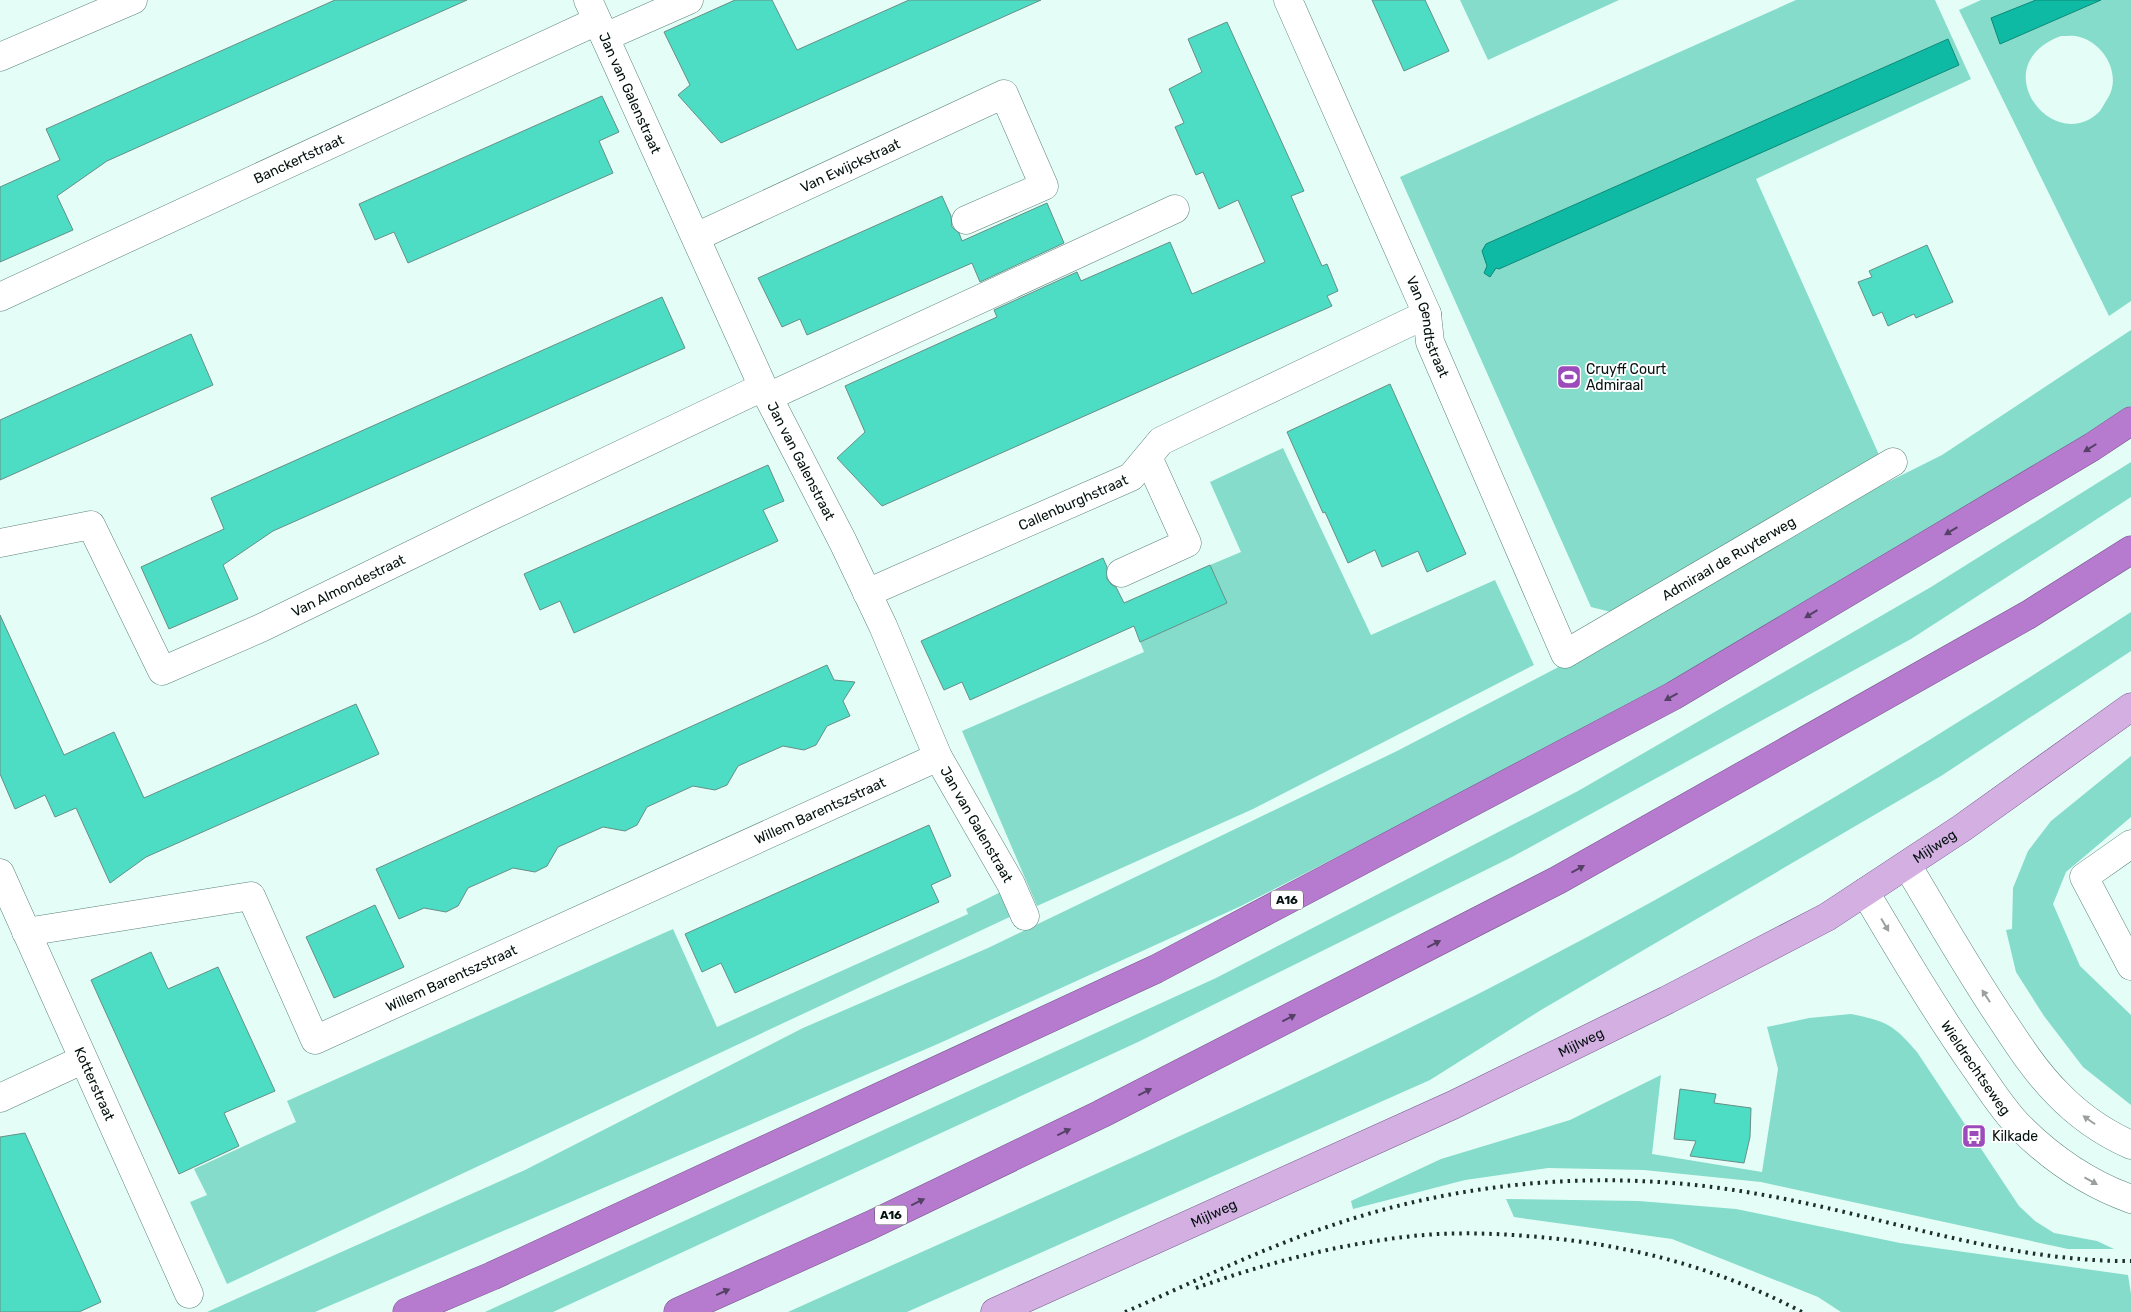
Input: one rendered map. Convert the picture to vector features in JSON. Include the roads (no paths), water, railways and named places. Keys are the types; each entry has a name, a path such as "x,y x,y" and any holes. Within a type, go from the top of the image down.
{"highway":[{"name":"A16","path":"407,1312 492,1276 1156,969 1673,696 2131,421"},
{"name":"A16","path":"678,1312 871,1225 1101,1114 1558,880 2028,615 2131,550"}],"main road":[{"name":"Mijlweg","path":"995,1312 1453,1105 1658,1004 1814,924 1907,865 2131,707"}],"street":[{"path":"0,57 133,0"},
{"name":"Banckertstraat","path":"0,297 597,19 689,0"},
{"name":"Van Gendtstraat","path":"1288,0 1426,314 1430,342 1565,654"},
{"name":"Jan van Galenstraat","path":"597,19 765,392 868,593 938,757 1011,884 1026,916"},
{"name":"Van Ewijckstraat","path":"696,237 1004,94 1044,186 966,220"},
{"path":"765,392 1175,209"},
{"name":"Callenburghstraat","path":"868,593 1131,477 1161,441 1426,314"},
{"name":"Van Almondestraat","path":"0,543 91,525 162,671 261,628 491,516 765,392"},
{"path":"1121,573 1187,543 1148,457"},
{"name":"Admiraal de Ruyterweg","path":"1565,654 1893,462"},
{"name":"Willem Barentszstraat","path":"26,932 251,896 316,1040 938,757"},
{"path":"2131,844 2084,876 2131,966"},
{"path":"1907,865 1977,982 2033,1065 2057,1094 2086,1118 2131,1145"},
{"name":"Kotterstraat","path":"0,873 82,1060 189,1294"},
{"name":"Wieldrechtseweg","path":"1865,892 1952,1035 2006,1112 2020,1127 2066,1166 2091,1182 2131,1199"},
{"path":"0,1098 82,1060"}],"railway":[{"path":"1125,1312 1250,1256 1301,1236 1379,1211 1433,1198 1486,1189 1540,1183 1595,1180 1649,1181 1704,1186 1758,1194 1851,1213 1989,1246 2083,1259 2131,1261"},
{"path":"1196,1288 1249,1270 1330,1249 1427,1235 1456,1233 1498,1234 1598,1244 1668,1259 1736,1282 1802,1312"}],"place":[{"name":"Cruyff Court Admiraal","path":"1569,377"},
{"name":"Kilkade","path":"1974,1136"}]}
